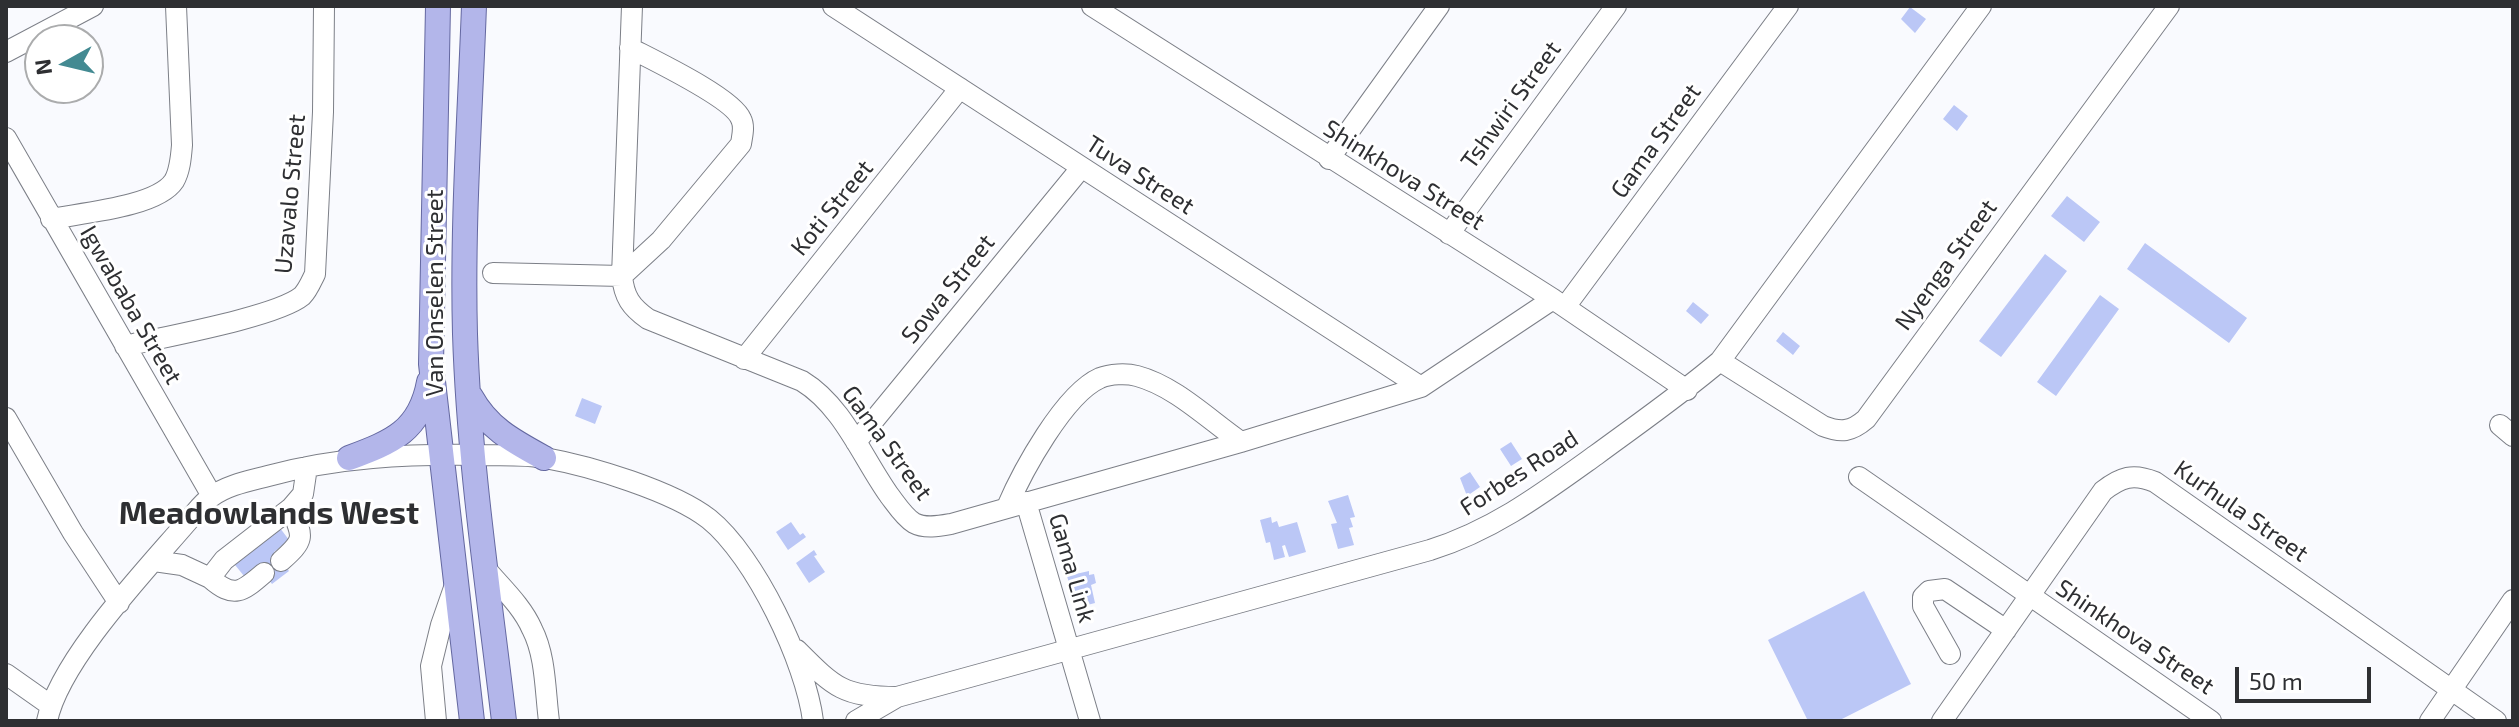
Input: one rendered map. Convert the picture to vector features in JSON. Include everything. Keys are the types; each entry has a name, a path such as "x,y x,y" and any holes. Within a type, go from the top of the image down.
{"main road":[{"name":"Van Onselen Street","path":"438,6 431,364 472,721"},
{"name":"Van Onselen Street","path":"474,6 464,277 468,391 504,721"},
{"path":"349,458 378,447 409,428 424,403 431,364"},
{"path":"468,391 488,423 544,458"}],"street":[{"path":"6,52 93,6"},
{"path":"51,219 139,202 161,194 173,182 182,145 176,6"},
{"name":"Uzavalo Street","path":"125,346 276,309 301,296 309,288 315,274 323,112 324,6"},
{"name":"Gama Street","path":"632,6 622,276 629,303 648,319 815,388 856,442 902,512 915,524 932,527 1241,442 1421,387 1559,303 1788,6"},
{"name":"Tuva Street","path":"833,6 1421,387"},
{"name":"Shinkhova Street","path":"1092,6 1559,303 1687,390"},
{"path":"1329,159 1439,6"},
{"name":"Tshwiri Street","path":"1449,234 1616,6"},
{"name":"Forbes Road","path":"856,721 897,697 1459,541 1512,514 1687,390 1720,361 1981,6"},
{"name":"Nyenga Street","path":"1720,361 1823,426 1836,431 1855,428 1866,419 2169,6"},
{"path":"493,273 622,276 661,240 741,144 741,117 732,107 630,48"},
{"name":"Koti Street","path":"744,359 960,88"},
{"name":"Igwababa Street","path":"6,138 212,496"},
{"name":"Sowa Street","path":"856,442 1081,168"},
{"path":"1017,505 1030,460 1055,423 1086,387 1101,378 1134,375 1148,380 1167,389 1241,442"},
{"path":"6,418 73,533 119,603"},
{"path":"6,674 48,713 70,668 119,603 212,496 238,484 349,458 473,455 544,458 634,484 674,499 707,517 744,560 792,645 808,692 813,721"},
{"path":"210,578 224,560 291,508 303,494 307,467"},
{"name":"Kurhula Street","path":"1942,721 2103,491 2118,479 2131,476 2155,482 2496,721"},
{"name":"Shinkhova Street","path":"1859,477 2211,721"},
{"name":"Gama Link","path":"1017,505 1069,648 1090,721"},
{"path":"281,561 301,540 302,533 291,508"},
{"path":"154,561 182,565 210,578 222,588 239,591 264,573"},
{"path":"486,569 525,614 534,632 541,653 549,721"},
{"path":"436,721 431,666 456,582"},
{"path":"1950,654 1923,606 1923,597 1929,591 1945,589 2006,630"},
{"path":"2430,721 2513,600"},
{"name":"Forbes Road","path":"792,645 819,673 843,690 867,697 897,697"}],"building":[{"path":"1910,7 1926,19 1915,33 1901,19"},
{"path":"1954,105 1968,116 1957,131 1943,119"},
{"path":"2067,196 2100,222 2084,242 2051,216"},
{"path":"2145,243 2247,318 2229,343 2127,269"},
{"path":"2045,254 2067,271 2001,357 1979,341"},
{"path":"2100,295 2119,309 2056,396 2037,382"},
{"path":"1693,302 1709,315 1701,324 1686,311"},
{"path":"1783,332 1800,346 1793,355 1776,341"},
{"path":"582,398 602,406 595,424 575,416"},
{"path":"1511,442 1522,459 1511,466 1500,449"},
{"path":"1470,472 1480,487 1467,496 1460,478"},
{"path":"1348,495 1355,517 1350,518 1353,527 1349,528 1354,545 1338,549 1331,524 1337,523 1328,501"},
{"path":"1271,517 1272,523 1277,521 1279,527 1297,522 1306,552 1289,557 1285,545 1282,546 1285,557 1274,560 1260,520"},
{"path":"791,522 800,535 803,533 806,537 788,550 776,532"},
{"path":"277,524 289,540 274,552 289,571 272,584 258,565 244,576 231,560"},
{"path":"814,550 817,555 814,556 825,572 809,583 796,563"},
{"path":"1089,571 1089,575 1094,574 1096,583 1091,585 1095,603 1076,608 1067,576"},
{"path":"1864,591 1911,684 1838,721 1808,721 1768,640"}],"district":[{"name":"Meadowlands West","path":"269,513"}]}
